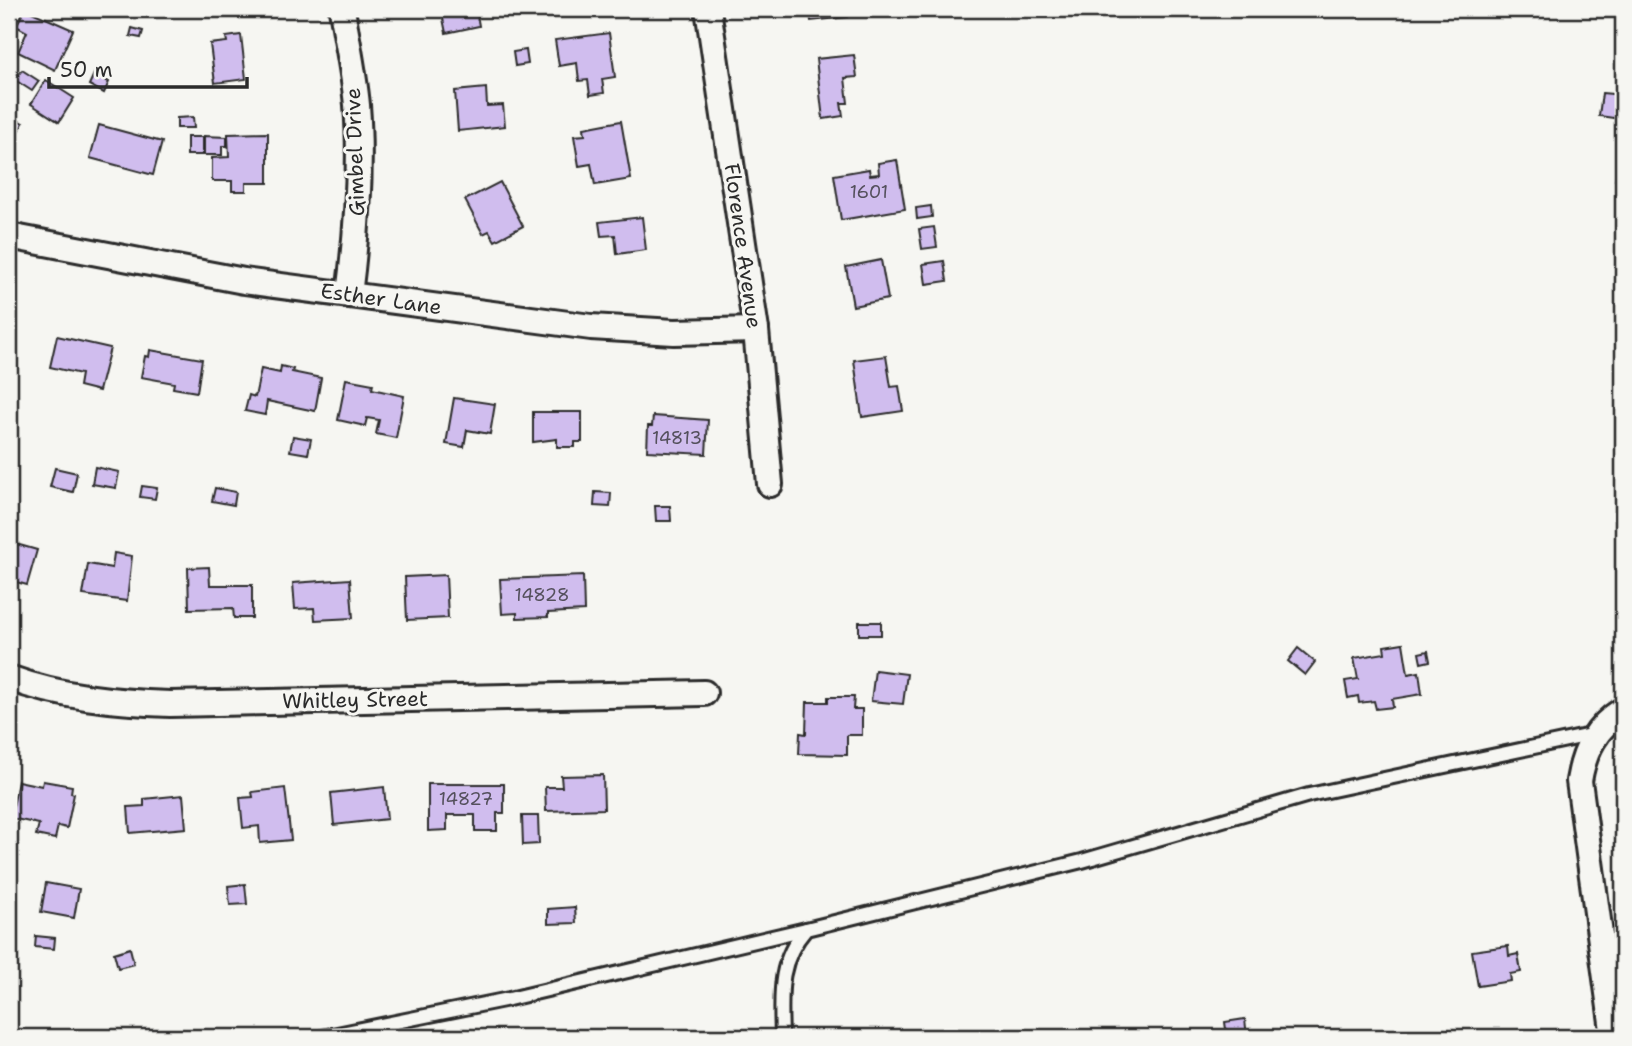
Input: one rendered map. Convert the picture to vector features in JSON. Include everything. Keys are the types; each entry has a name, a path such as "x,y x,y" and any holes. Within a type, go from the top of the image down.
{"street":[{"name":"Gimbel Drive","path":"342,9 357,104 359,172 357,227 349,295"},
{"name":"Florence Avenue","path":"708,9 756,330 770,484"},
{"name":"Esther Lane","path":"9,236 231,279 592,327 674,332 756,330"},
{"name":"Whitley Street","path":"9,678 64,694 104,700 170,704 704,693"},
{"path":"1614,1037 1580,804 1579,781 1583,759 1595,734 1609,719 1623,710"}],"lane":[{"path":"322,1037 535,993 806,929 1082,861 1309,795 1595,734"},
{"path":"782,1037 780,982 785,960 806,929"}],"building":[{"path":"25,9 73,30 55,70 18,52 27,32 16,26"},
{"path":"441,9 476,9 479,26 446,33"},
{"path":"809,9 846,9 847,17 811,21"},
{"path":"132,28 143,31 141,38 130,36"},
{"path":"609,33 615,77 602,79 604,93 590,95 588,80 579,81 577,63 559,66 555,40"},
{"path":"241,35 246,79 215,83 210,44 227,42 226,37"},
{"path":"526,50 528,64 515,66 513,52"},
{"path":"854,55 857,77 845,78 848,103 841,103 843,116 823,119 816,59"},
{"path":"22,70 39,81 32,91 15,80"},
{"path":"94,74 109,82 104,93 89,85"},
{"path":"46,80 74,98 59,122 31,104"},
{"path":"486,88 487,106 503,105 505,126 458,131 455,91"},
{"path":"1602,93 1623,95 1621,119 1599,116"},
{"path":"9,115 23,123 16,135 9,131"},
{"path":"193,117 194,128 177,128 177,118"},
{"path":"621,121 631,179 595,185 591,164 579,166 574,136 585,135 584,128"},
{"path":"99,125 162,142 153,175 90,158"},
{"path":"268,133 268,183 246,183 246,191 232,191 232,181 212,181 212,158 229,157 228,134"},
{"path":"204,136 227,137 227,146 222,146 222,155 204,155"},
{"path":"187,137 203,137 203,155 187,155"},
{"path":"1619,158 1623,159 1623,182 1615,180"},
{"path":"897,160 905,209 841,220 834,175 869,169 870,175 879,174 878,163"},
{"path":"500,182 523,226 495,241 489,231 483,234 465,200"},
{"path":"931,206 932,217 917,219 916,208"},
{"path":"642,217 646,250 617,254 615,235 601,236 599,222"},
{"path":"934,227 937,247 922,249 919,229"},
{"path":"881,260 888,299 853,306 846,267"},
{"path":"944,261 947,281 926,284 923,264"},
{"path":"57,336 110,348 99,391 79,386 81,374 50,367"},
{"path":"150,350 202,359 197,392 173,388 174,383 141,377 145,356 149,357"},
{"path":"886,356 891,387 899,386 903,411 862,417 854,360"},
{"path":"281,366 293,369 292,372 321,378 315,411 267,401 265,415 245,411 249,395 255,397 261,369 280,373"},
{"path":"346,379 373,384 372,389 404,396 396,438 376,434 379,420 367,418 365,426 338,420"},
{"path":"454,398 495,404 490,434 467,430 464,447 446,444"},
{"path":"533,412 582,412 582,442 575,442 575,447 557,447 557,439 533,442"},
{"path":"653,416 708,420 706,454 647,451 648,426 652,426"},
{"path":"293,436 311,439 308,454 290,451"},
{"path":"95,467 119,472 116,488 92,484"},
{"path":"55,468 77,473 73,492 50,487"},
{"path":"142,486 157,488 155,499 140,497"},
{"path":"215,488 236,492 234,505 212,501"},
{"path":"595,492 611,493 610,507 594,506"},
{"path":"655,506 670,506 671,521 656,521"},
{"path":"9,542 37,550 27,585 9,580"},
{"path":"114,553 132,556 127,601 83,595 88,564 112,568"},
{"path":"209,567 210,585 252,585 252,618 234,618 233,608 189,609 188,568"},
{"path":"446,575 448,618 407,620 405,577"},
{"path":"583,576 584,611 548,613 548,617 517,618 517,613 502,614 500,579"},
{"path":"350,579 353,618 315,620 314,608 295,609 293,583"},
{"path":"859,622 881,622 881,635 859,635"},
{"path":"1403,643 1408,674 1419,672 1422,694 1392,699 1393,707 1376,709 1374,701 1359,703 1358,696 1348,698 1345,681 1358,679 1354,658 1385,653 1384,646"},
{"path":"1298,648 1315,662 1305,675 1288,661"},
{"path":"1428,651 1430,661 1421,663 1419,653"},
{"path":"875,670 907,674 903,704 871,701"},
{"path":"828,697 854,697 853,709 862,709 862,735 847,735 847,755 799,754 800,733 806,734 807,702 828,702"},
{"path":"603,775 604,809 546,811 545,787 562,787 561,776"},
{"path":"18,781 42,786 43,781 72,786 71,793 74,794 67,828 58,826 55,839 36,835 39,824 11,818"},
{"path":"428,784 504,784 504,813 497,813 497,831 475,831 475,815 447,815 447,830 428,831"},
{"path":"384,787 387,819 334,825 331,793"},
{"path":"285,788 291,840 260,843 259,826 243,828 240,798 253,797 252,792"},
{"path":"183,795 186,828 130,833 128,807 144,806 144,799"},
{"path":"522,816 538,816 539,844 523,845"},
{"path":"46,883 79,889 74,918 41,912"},
{"path":"245,884 247,904 230,905 228,886"},
{"path":"575,907 576,923 548,924 548,909"},
{"path":"36,936 55,938 54,949 35,947"},
{"path":"1508,946 1509,956 1518,954 1521,972 1510,974 1511,981 1478,986 1472,951"},
{"path":"130,948 134,964 118,968 114,953"},
{"path":"1245,1019 1247,1037 1227,1037 1225,1022"}]}
